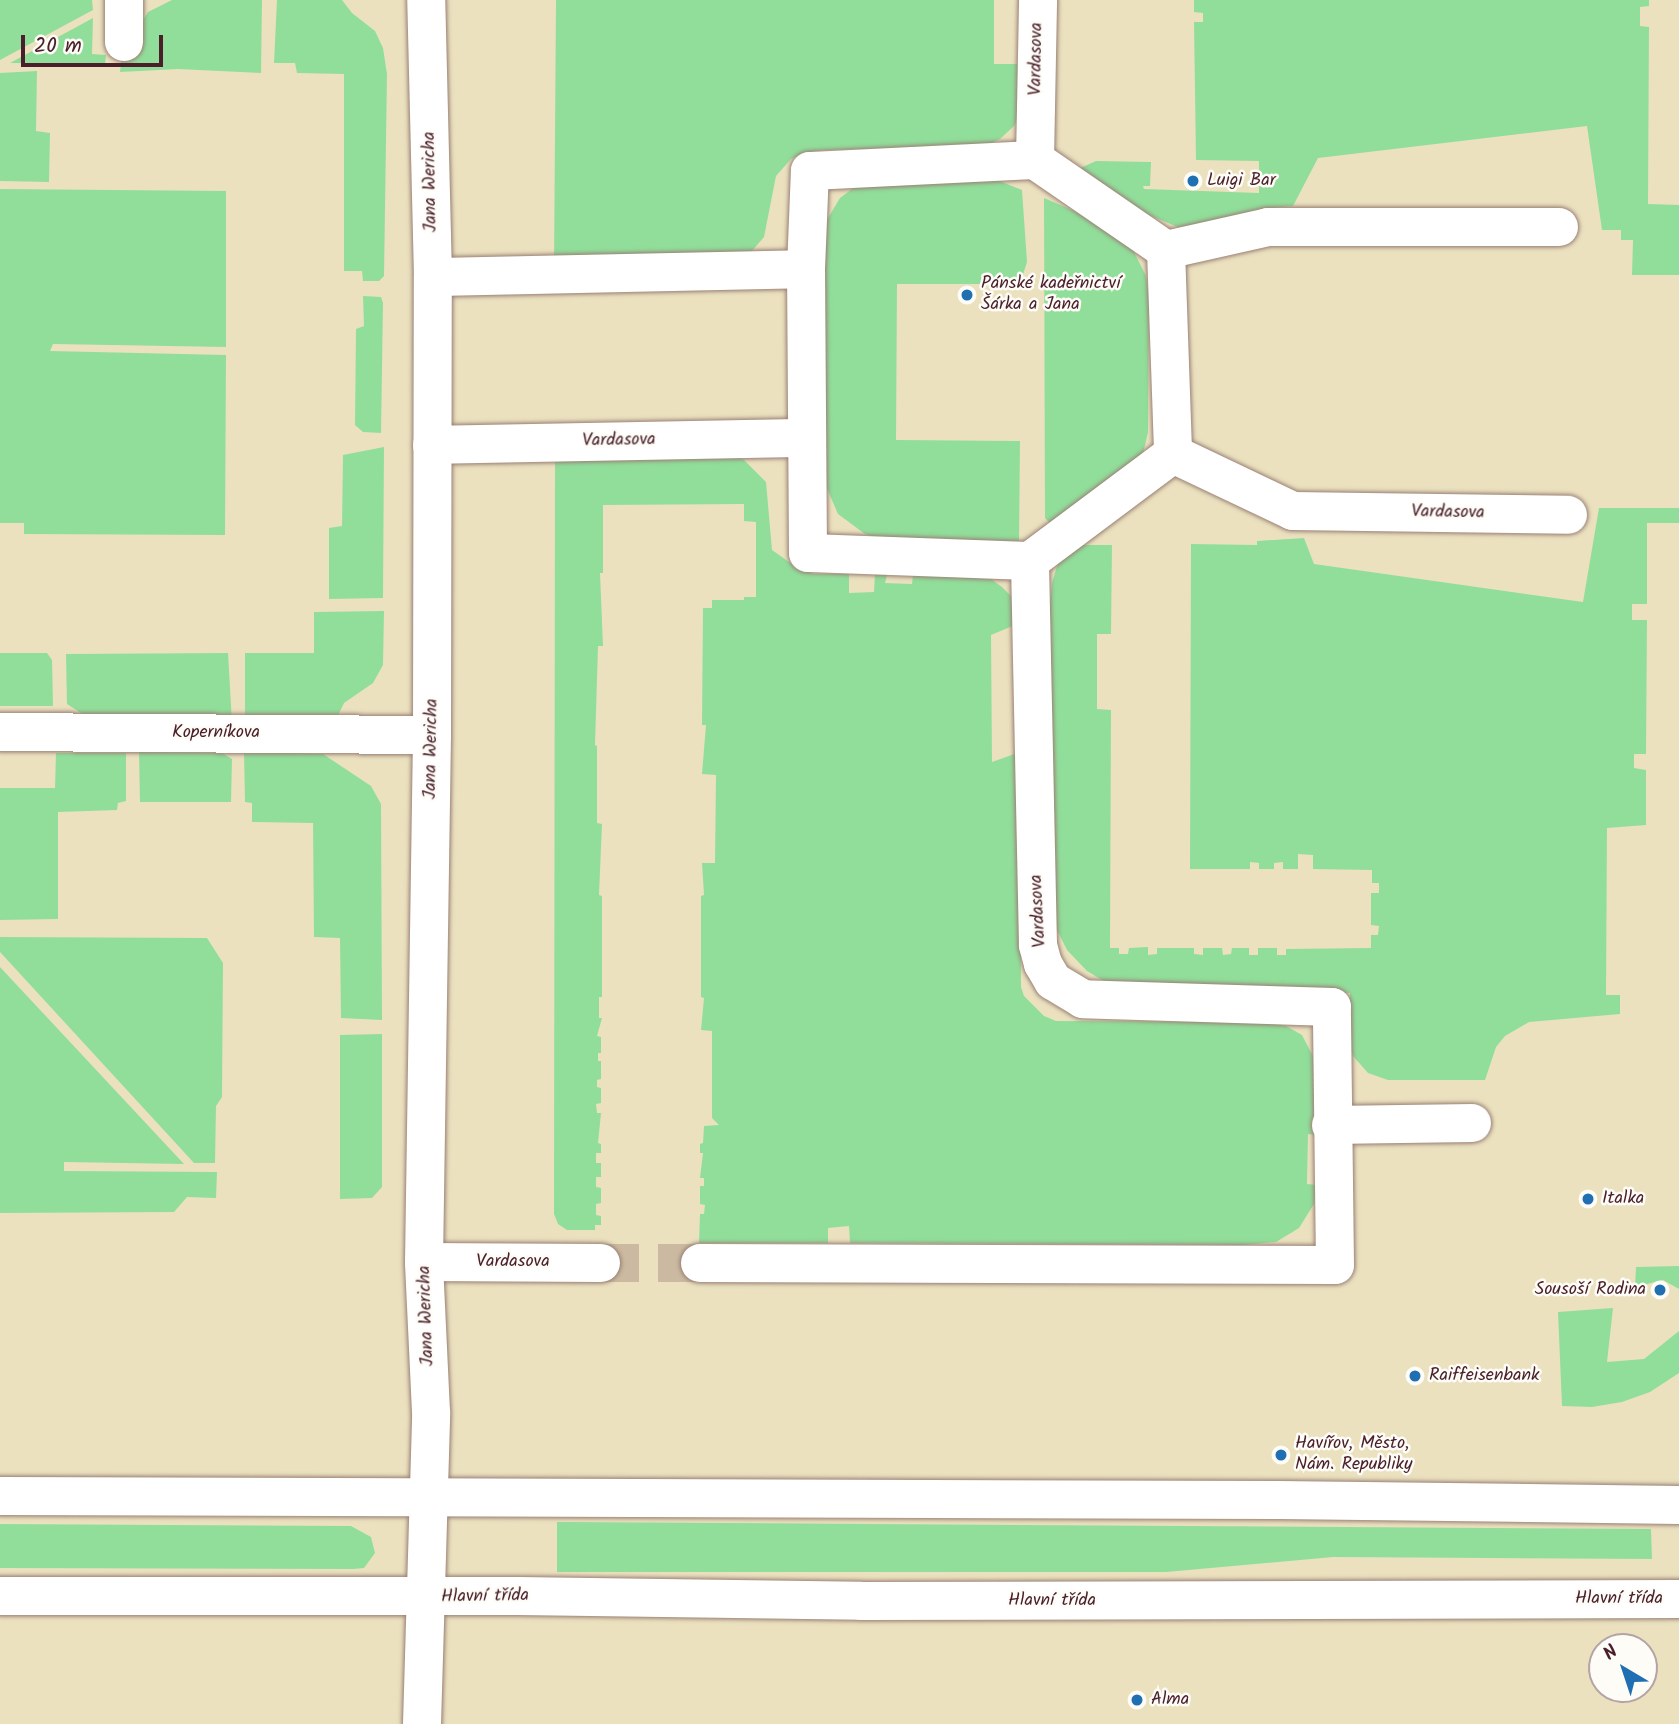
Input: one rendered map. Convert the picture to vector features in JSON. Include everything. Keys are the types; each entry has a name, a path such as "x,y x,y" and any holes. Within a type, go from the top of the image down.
{"street":[{"path":"124,0 124,42"},
{"name":"Jana Wericha","path":"426,0 433,277 432,735 424,1262 431,1412 429,1498"},
{"name":"Vardasova","path":"1035,160 1038,0"},
{"path":"1166,250 1173,454 1030,561 808,553 806,268 810,171 1035,160 1166,250 1268,227 1559,227"},
{"path":"433,277 806,268"},
{"name":"Vardasova","path":"432,445 806,438"},
{"name":"Vardasova","path":"1173,454 1293,511 1568,515"},
{"name":"Vardasova","path":"700,1263 1335,1265 1331,1125 1332,1007 1083,999 1052,981 1038,945 1030,561"},
{"name":"Koperníkova","path":"0,732 432,735"},
{"path":"1331,1125 1472,1123"},
{"name":"Vardasova","path":"424,1262 601,1263"},
{"path":"0,1496 1278,1500 1679,1505"},
{"name":"Hlavní třída","path":"426,1598 429,1498"},
{"name":"Hlavní třída","path":"0,1596 518,1596 861,1601 1679,1599"},
{"path":"422,1724 426,1598"}],"green space":[{"path":"0,0 92,0 93,10 0,60"},
{"path":"172,0 262,0 261,73 178,69 120,72 122,54 148,12"},
{"path":"277,0 342,0 352,13 375,31 383,48 387,74 384,276 379,281 363,281 362,271 344,271 344,74 297,73 295,63 274,63"},
{"path":"556,0 994,0 994,64 1024,64 1022,109 1014,126 1000,139 984,146 824,150 808,152 791,159 776,176 764,237 751,252 554,268"},
{"path":"1194,0 1649,0 1649,6 1640,7 1640,26 1649,27 1648,204 1679,205 1679,275 1632,275 1633,240 1621,240 1621,230 1602,230 1587,126 1318,158 1293,206 1260,209 1260,217 1178,227 1093,192 1069,173 1096,161 1151,162 1150,186 1143,186 1144,189 1259,193 1259,161 1196,160 1194,22 1203,22 1203,13 1194,12"},
{"path":"93,18 92,54 106,55 105,64 10,63"},
{"path":"37,71 36,131 50,133 49,182 0,181 0,73"},
{"path":"997,180 1022,190 1027,262 1020,284 897,284 896,440 1020,441 1019,541 880,539 865,534 838,514 825,484 824,229 828,218 840,198 860,183"},
{"path":"0,189 226,191 226,347 53,344 50,351 226,355 225,535 24,534 24,523 0,523"},
{"path":"1044,198 1102,223 1130,244 1146,276 1149,297 1148,432 1143,454 1052,525 1045,518"},
{"path":"363,296 381,297 383,303 381,433 363,432 355,425 356,329 364,326"},
{"path":"384,447 383,598 329,599 329,528 342,526 343,455"},
{"path":"555,452 729,454 743,459 766,482 772,550 799,569 814,574 849,574 849,593 874,592 875,574 887,575 885,583 912,584 913,574 991,579 1012,597 1020,623 991,635 992,762 1020,752 1021,987 1024,996 1044,1016 1056,1021 1266,1022 1286,1026 1302,1035 1316,1062 1317,1135 1308,1134 1307,1184 1317,1185 1317,1188 1314,1204 1299,1228 1276,1242 1243,1245 850,1243 849,1226 828,1228 828,1243 699,1243 700,1214 704,1214 705,1205 700,1204 700,1186 704,1186 704,1178 700,1178 703,1153 700,1153 700,1144 703,1143 704,1126 719,1125 712,1118 712,1031 701,1030 704,998 701,997 701,896 704,895 702,863 715,863 716,775 702,774 706,725 702,725 703,608 712,608 712,600 744,600 744,597 756,597 756,522 744,521 744,504 603,505 603,573 600,573 603,646 598,646 595,745 597,823 602,824 599,895 602,896 602,997 599,997 599,1018 602,1018 597,1036 601,1037 598,1061 601,1061 601,1079 597,1080 597,1087 601,1088 601,1103 596,1104 597,1113 601,1113 598,1143 601,1144 601,1153 596,1153 596,1163 601,1163 601,1177 596,1177 596,1187 601,1188 601,1203 596,1204 596,1215 601,1216 601,1225 595,1225 595,1230 567,1230 558,1224 554,1214"},
{"path":"1599,508 1679,508 1679,523 1647,523 1647,604 1632,604 1632,620 1647,620 1646,754 1634,754 1634,768 1646,770 1646,825 1607,828 1606,995 1620,995 1620,1014 1529,1022 1505,1036 1496,1047 1485,1080 1388,1080 1368,1073 1353,1056 1348,1044 1350,993 1148,992 1109,984 1087,971 1067,950 1054,924 1050,883 1050,604 1058,563 1070,545 1112,545 1111,634 1097,634 1097,709 1111,710 1110,948 1119,948 1119,954 1128,954 1129,948 1148,947 1148,955 1157,954 1157,948 1194,948 1194,954 1203,955 1203,948 1222,948 1223,955 1231,954 1232,948 1249,948 1249,955 1258,955 1258,948 1277,948 1277,955 1286,955 1286,949 1371,948 1371,935 1378,935 1379,926 1371,925 1371,893 1379,893 1379,883 1372,883 1372,870 1313,869 1313,855 1298,854 1298,869 1283,869 1283,862 1274,863 1274,869 1259,869 1259,863 1250,862 1250,869 1190,869 1191,544 1257,545 1257,541 1304,538 1314,564 1583,602"},
{"path":"384,611 383,665 373,683 344,703 334,724 245,723 245,653 314,653 314,612"},
{"path":"0,653 47,653 52,660 53,706 0,706"},
{"path":"228,653 232,723 96,723 67,704 66,654"},
{"path":"139,752 222,753 232,759 231,802 140,802"},
{"path":"244,752 323,754 371,786 381,804 382,1020 341,1018 340,938 314,937 313,823 252,822 252,803 245,802"},
{"path":"56,753 126,753 126,801 118,803 117,810 58,812 58,919 0,920 0,788 55,788"},
{"path":"0,937 207,938 223,963 222,1097 216,1106 215,1163 194,1163 0,952"},
{"path":"0,967 184,1164 64,1162 64,1171 217,1172 216,1198 187,1197 174,1212 0,1213"},
{"path":"382,1034 382,1187 372,1198 340,1199 340,1035"},
{"path":"1679,1266 1679,1289 1663,1280 1635,1287 1636,1267"},
{"path":"1613,1308 1607,1362 1644,1359 1679,1331 1679,1373 1650,1392 1622,1402 1592,1407 1562,1406 1558,1312"},
{"path":"557,1522 1651,1529 1652,1559 1333,1557 1166,1572 557,1572"},
{"path":"0,1524 351,1526 371,1537 375,1553 364,1568 353,1569 0,1568"}],"tunnel":[{"path":"601,1263 700,1263"}],"place":[{"name":"Luigi Bar","path":"1193,181"},
{"name":"Pánské kadeřnictví Šárka a Jana","path":"967,295"},
{"name":"Italka","path":"1588,1199"},
{"name":"Sousoší Rodina","path":"1660,1290"},
{"name":"Raiffeisenbank","path":"1415,1376"},
{"name":"Havířov, Město, Nám. Republiky","path":"1281,1455"},
{"name":"Alma","path":"1137,1700"}]}
